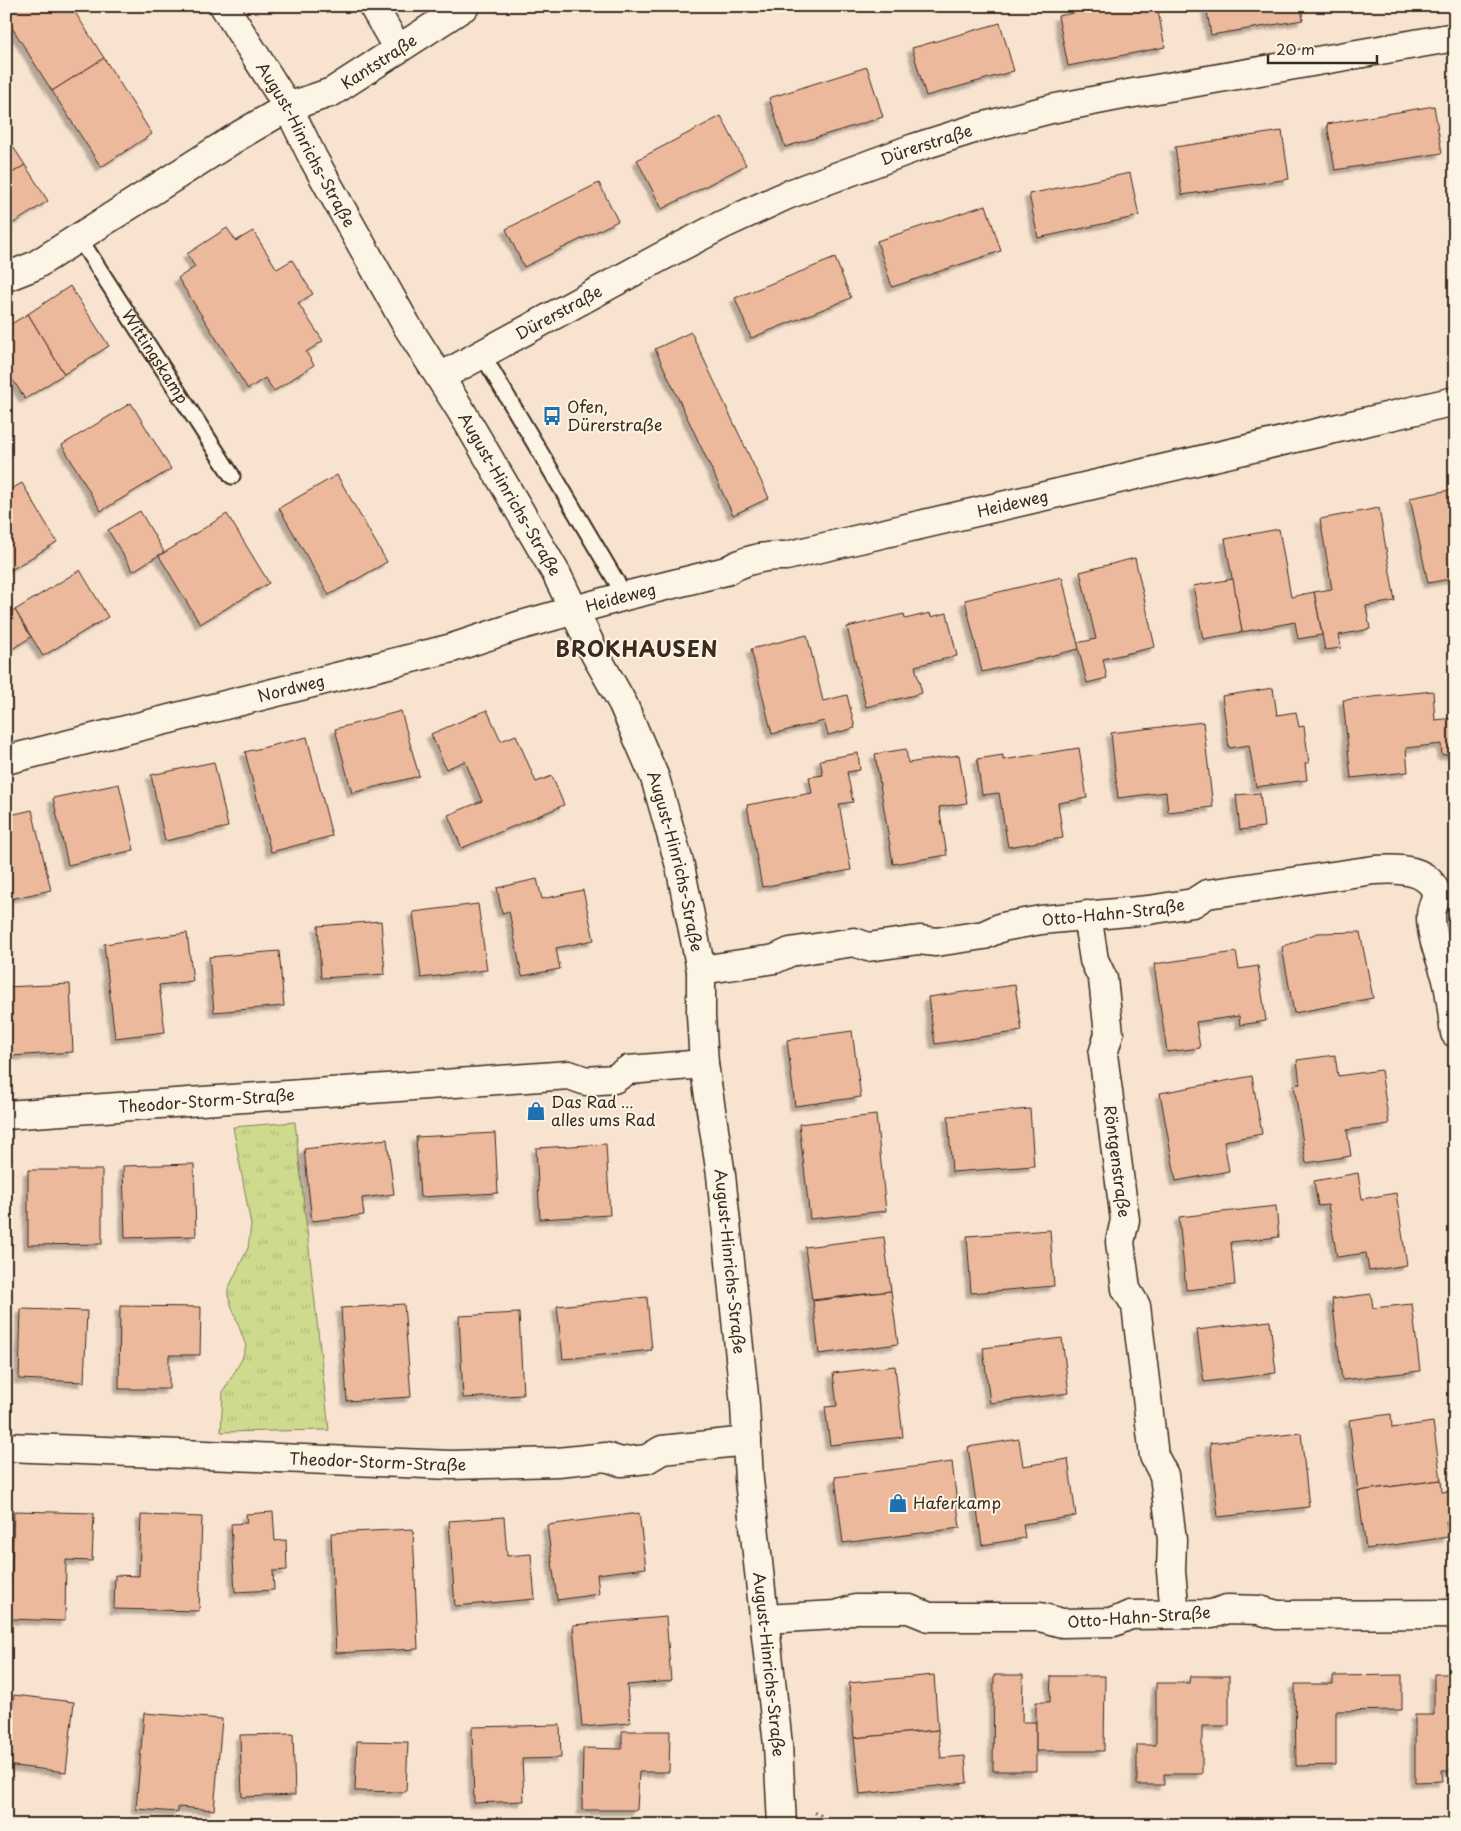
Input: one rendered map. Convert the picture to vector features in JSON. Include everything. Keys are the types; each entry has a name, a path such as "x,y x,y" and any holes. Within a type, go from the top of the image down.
{"street":[{"name":"August-Hinrichs-Straße","path":"224,6 288,107 313,158 402,317 440,377 556,573 623,704 655,778 680,866 701,970 704,1064 721,1175 746,1405 749,1480 778,1745 782,1825"},
{"path":"373,6 398,49"},
{"name":"Kantstraße","path":"288,107 332,92 465,6"},
{"name":"Dürerstraße","path":"440,377 650,262 722,225 787,195 914,148 977,128 1051,109 1455,37"},
{"path":"6,277 34,266 240,135 288,107"},
{"name":"Heideweg","path":"574,610 726,571 740,562 770,555 786,556 1455,401"},
{"name":"Nordweg","path":"6,760 452,648 574,610"},
{"name":"Otto-Hahn-Straße","path":"701,970 775,959 790,952 854,942 868,946 919,940 936,942 984,935 1002,926 1087,915 1149,910 1193,902 1207,894 1390,869 1416,873 1424,877 1434,888 1437,898 1431,915 1438,955 1446,977 1455,1033"},
{"name":"Röntgenstraße","path":"1087,915 1094,960 1102,979 1109,1034 1103,1054 1125,1220 1120,1242 1121,1251 1126,1289 1136,1306 1154,1456 1164,1475 1172,1540 1171,1571 1175,1614"},
{"name":"Theodor-Storm-Straße","path":"6,1115 569,1075 586,1081 614,1078 628,1070 704,1064"},
{"name":"Theodor-Storm-Straße","path":"6,1447 451,1465 558,1462 606,1457 620,1462 647,1459 662,1450 747,1441"},
{"name":"Otto-Hahn-Straße","path":"765,1619 836,1615 855,1609 909,1609 929,1617 1040,1617 1062,1623 1114,1622 1130,1616 1212,1614 1227,1609 1259,1610 1277,1615 1455,1614"}],"lane":[{"name":"Wittingskamp","path":"79,238 232,476"},
{"path":"482,354 624,596"}],"green space":[{"path":"295,1122 329,1430 221,1432 223,1392 242,1359 246,1346 228,1296 228,1289 248,1248 251,1225 233,1127"}],"building":[{"path":"17,6 71,6 104,58 52,91 6,18 6,13"},
{"path":"1109,6 1157,6 1165,47 1068,66 1058,16"},
{"path":"1206,6 1301,6 1303,20 1211,35"},
{"path":"1000,23 1014,71 926,96 912,48"},
{"path":"104,58 152,134 101,167 52,91"},
{"path":"867,67 883,117 785,147 769,98"},
{"path":"1434,106 1442,153 1335,170 1327,124"},
{"path":"721,116 746,165 662,209 637,160"},
{"path":"1282,131 1289,179 1182,195 1175,147"},
{"path":"6,136 25,165 6,177"},
{"path":"25,165 48,201 6,228 6,177"},
{"path":"1130,173 1139,216 1038,238 1029,194"},
{"path":"599,183 618,221 524,267 506,229"},
{"path":"986,205 1001,251 892,287 877,241"},
{"path":"227,228 236,241 253,231 277,269 292,260 313,294 298,303 323,341 306,352 314,365 274,391 265,378 248,389 178,278 195,267 187,254"},
{"path":"835,258 851,298 751,338 735,298"},
{"path":"70,286 109,346 64,374 28,314"},
{"path":"28,314 64,374 25,399 6,369 6,327"},
{"path":"691,332 769,498 733,515 655,349"},
{"path":"131,403 171,469 101,511 62,445"},
{"path":"337,475 387,562 329,595 279,508"},
{"path":"22,483 57,542 6,573 6,492"},
{"path":"1455,489 1455,578 1428,583 1410,498"},
{"path":"1379,508 1395,601 1366,606 1370,629 1339,635 1341,648 1325,650 1314,592 1332,589 1320,519"},
{"path":"140,511 164,552 133,571 108,530"},
{"path":"227,514 269,583 200,624 159,556"},
{"path":"1279,529 1291,597 1314,592 1322,635 1298,639 1295,622 1242,632 1225,539"},
{"path":"1135,558 1155,647 1103,659 1107,678 1087,683 1077,643 1096,639 1080,572"},
{"path":"80,570 108,617 43,656 15,610"},
{"path":"1062,577 1079,649 982,672 965,600"},
{"path":"1233,579 1242,632 1203,639 1193,586"},
{"path":"15,610 31,637 6,653 6,615"},
{"path":"930,613 931,617 947,613 957,656 915,666 922,693 866,707 847,627 904,614 905,619"},
{"path":"807,635 823,701 847,695 855,728 828,735 824,721 772,734 751,649"},
{"path":"1273,688 1277,715 1296,712 1299,727 1304,726 1309,763 1305,763 1307,780 1256,787 1249,745 1229,748 1222,696"},
{"path":"1433,691 1435,720 1455,718 1455,754 1442,755 1441,744 1406,748 1408,772 1351,778 1343,700"},
{"path":"487,710 501,741 516,735 536,782 552,776 564,805 462,848 448,815 482,801 465,761 446,769 431,734"},
{"path":"401,711 419,776 352,793 335,729"},
{"path":"1203,722 1213,807 1168,812 1166,792 1118,798 1111,733"},
{"path":"307,737 332,836 271,852 245,752"},
{"path":"1079,748 1087,798 1058,803 1063,838 1008,847 999,793 982,795 977,759 1003,755 1003,760"},
{"path":"906,749 908,763 959,755 967,803 939,807 947,855 893,864 875,754"},
{"path":"858,753 860,770 847,772 853,802 839,804 851,870 762,887 747,805 812,793 809,777 823,775 820,760"},
{"path":"214,762 228,827 165,841 151,775"},
{"path":"119,784 134,850 68,865 53,798"},
{"path":"1260,793 1264,827 1240,830 1236,795"},
{"path":"32,810 51,890 6,900 6,816"},
{"path":"537,879 542,899 583,890 594,940 556,948 560,969 522,976 509,911 502,913 497,888"},
{"path":"478,904 487,970 421,978 413,912"},
{"path":"381,921 385,974 321,978 318,926"},
{"path":"1360,932 1373,998 1294,1013 1282,947 1317,933"},
{"path":"187,933 193,981 159,985 165,1032 115,1038 104,944"},
{"path":"279,951 284,1006 214,1012 209,957"},
{"path":"1236,952 1239,969 1258,966 1266,1021 1240,1025 1239,1016 1196,1022 1200,1048 1167,1052 1154,964"},
{"path":"70,984 73,1052 10,1056 6,987"},
{"path":"1015,985 1022,1031 935,1044 928,997"},
{"path":"852,1031 861,1097 795,1106 787,1040"},
{"path":"1335,1055 1338,1076 1381,1070 1389,1124 1347,1130 1351,1156 1306,1163 1294,1085 1300,1084 1297,1060"},
{"path":"1252,1076 1262,1134 1224,1141 1229,1171 1176,1181 1160,1093"},
{"path":"1030,1109 1034,1166 952,1172 948,1116"},
{"path":"876,1115 886,1211 810,1219 799,1124"},
{"path":"495,1133 498,1193 420,1197 416,1137"},
{"path":"387,1139 394,1194 362,1198 364,1215 312,1221 304,1149"},
{"path":"606,1144 610,1215 540,1219 536,1148"},
{"path":"194,1164 196,1236 125,1238 123,1166"},
{"path":"28,1170 102,1170 102,1244 28,1245"},
{"path":"1358,1173 1362,1199 1396,1193 1407,1265 1369,1271 1366,1253 1337,1257 1328,1205 1318,1206 1314,1181"},
{"path":"1276,1206 1279,1237 1231,1242 1235,1285 1186,1290 1179,1217"},
{"path":"1050,1230 1054,1286 971,1293 967,1236"},
{"path":"884,1237 891,1291 812,1300 805,1247"},
{"path":"891,1291 898,1344 819,1354 813,1301"},
{"path":"1371,1294 1373,1308 1412,1304 1420,1371 1342,1380 1332,1299"},
{"path":"647,1297 652,1350 563,1359 557,1306"},
{"path":"404,1304 411,1397 347,1401 341,1308"},
{"path":"120,1306 201,1307 200,1355 169,1355 169,1389 119,1389"},
{"path":"21,1309 87,1311 84,1382 19,1379"},
{"path":"519,1313 523,1395 463,1398 459,1316"},
{"path":"1270,1321 1276,1373 1204,1382 1197,1330"},
{"path":"1062,1338 1069,1393 990,1403 983,1348"},
{"path":"895,1366 903,1437 830,1445 825,1407 837,1406 833,1373"},
{"path":"1391,1414 1392,1428 1433,1422 1441,1480 1358,1491 1349,1420"},
{"path":"1301,1433 1309,1507 1218,1517 1210,1443"},
{"path":"1019,1439 1023,1466 1068,1459 1076,1516 1023,1524 1025,1538 982,1545 968,1447"},
{"name":"Haferkamp","path":"952,1462 960,1528 843,1543 835,1477"},
{"path":"1441,1480 1442,1492 1452,1491 1455,1520 1446,1521 1448,1537 1366,1549 1358,1491"},
{"path":"14,1511 94,1513 92,1561 66,1560 65,1621 10,1619"},
{"path":"273,1512 275,1541 286,1540 287,1570 273,1571 274,1590 235,1592 231,1524 247,1523 246,1514"},
{"path":"639,1513 646,1568 597,1574 599,1594 557,1600 547,1525"},
{"path":"141,1515 202,1517 199,1611 114,1609 115,1575 139,1576"},
{"path":"504,1517 507,1556 531,1554 535,1599 455,1606 449,1521"},
{"path":"413,1529 418,1649 336,1653 331,1533"},
{"path":"666,1617 671,1681 627,1685 630,1723 582,1727 573,1625"},
{"path":"1434,1674 1455,1674 1455,1770 1442,1770 1443,1781 1415,1782 1415,1715 1434,1715"},
{"path":"934,1675 938,1730 854,1738 849,1683"},
{"path":"994,1675 1023,1675 1022,1722 1036,1722 1036,1771 993,1771"},
{"path":"1402,1675 1402,1710 1336,1711 1336,1765 1296,1766 1295,1684 1333,1684 1333,1676"},
{"path":"1051,1676 1105,1676 1104,1751 1036,1751 1036,1702 1050,1702"},
{"path":"1190,1676 1229,1676 1229,1726 1202,1726 1202,1774 1164,1774 1164,1785 1137,1785 1137,1745 1156,1745 1156,1683 1189,1683"},
{"path":"14,1695 74,1702 66,1772 6,1765"},
{"path":"144,1713 222,1719 214,1810 178,1807 178,1812 136,1809"},
{"path":"560,1725 561,1758 522,1759 524,1801 474,1803 472,1727"},
{"path":"938,1730 941,1758 965,1756 967,1783 860,1794 854,1738"},
{"path":"622,1731 670,1731 669,1772 639,1772 637,1810 582,1810 583,1748 622,1749"},
{"path":"293,1734 295,1795 242,1797 240,1735"},
{"path":"357,1741 408,1742 406,1792 355,1791"}],"place":[{"name":"Ofen, Dürerstraße","path":"552,416"},
{"name":"Das Rad ... alles ums Rad","path":"536,1111"},
{"name":"Haferkamp","path":"898,1503"}],"district":[{"name":"BROKHAUSEN","path":"637,650"}]}
